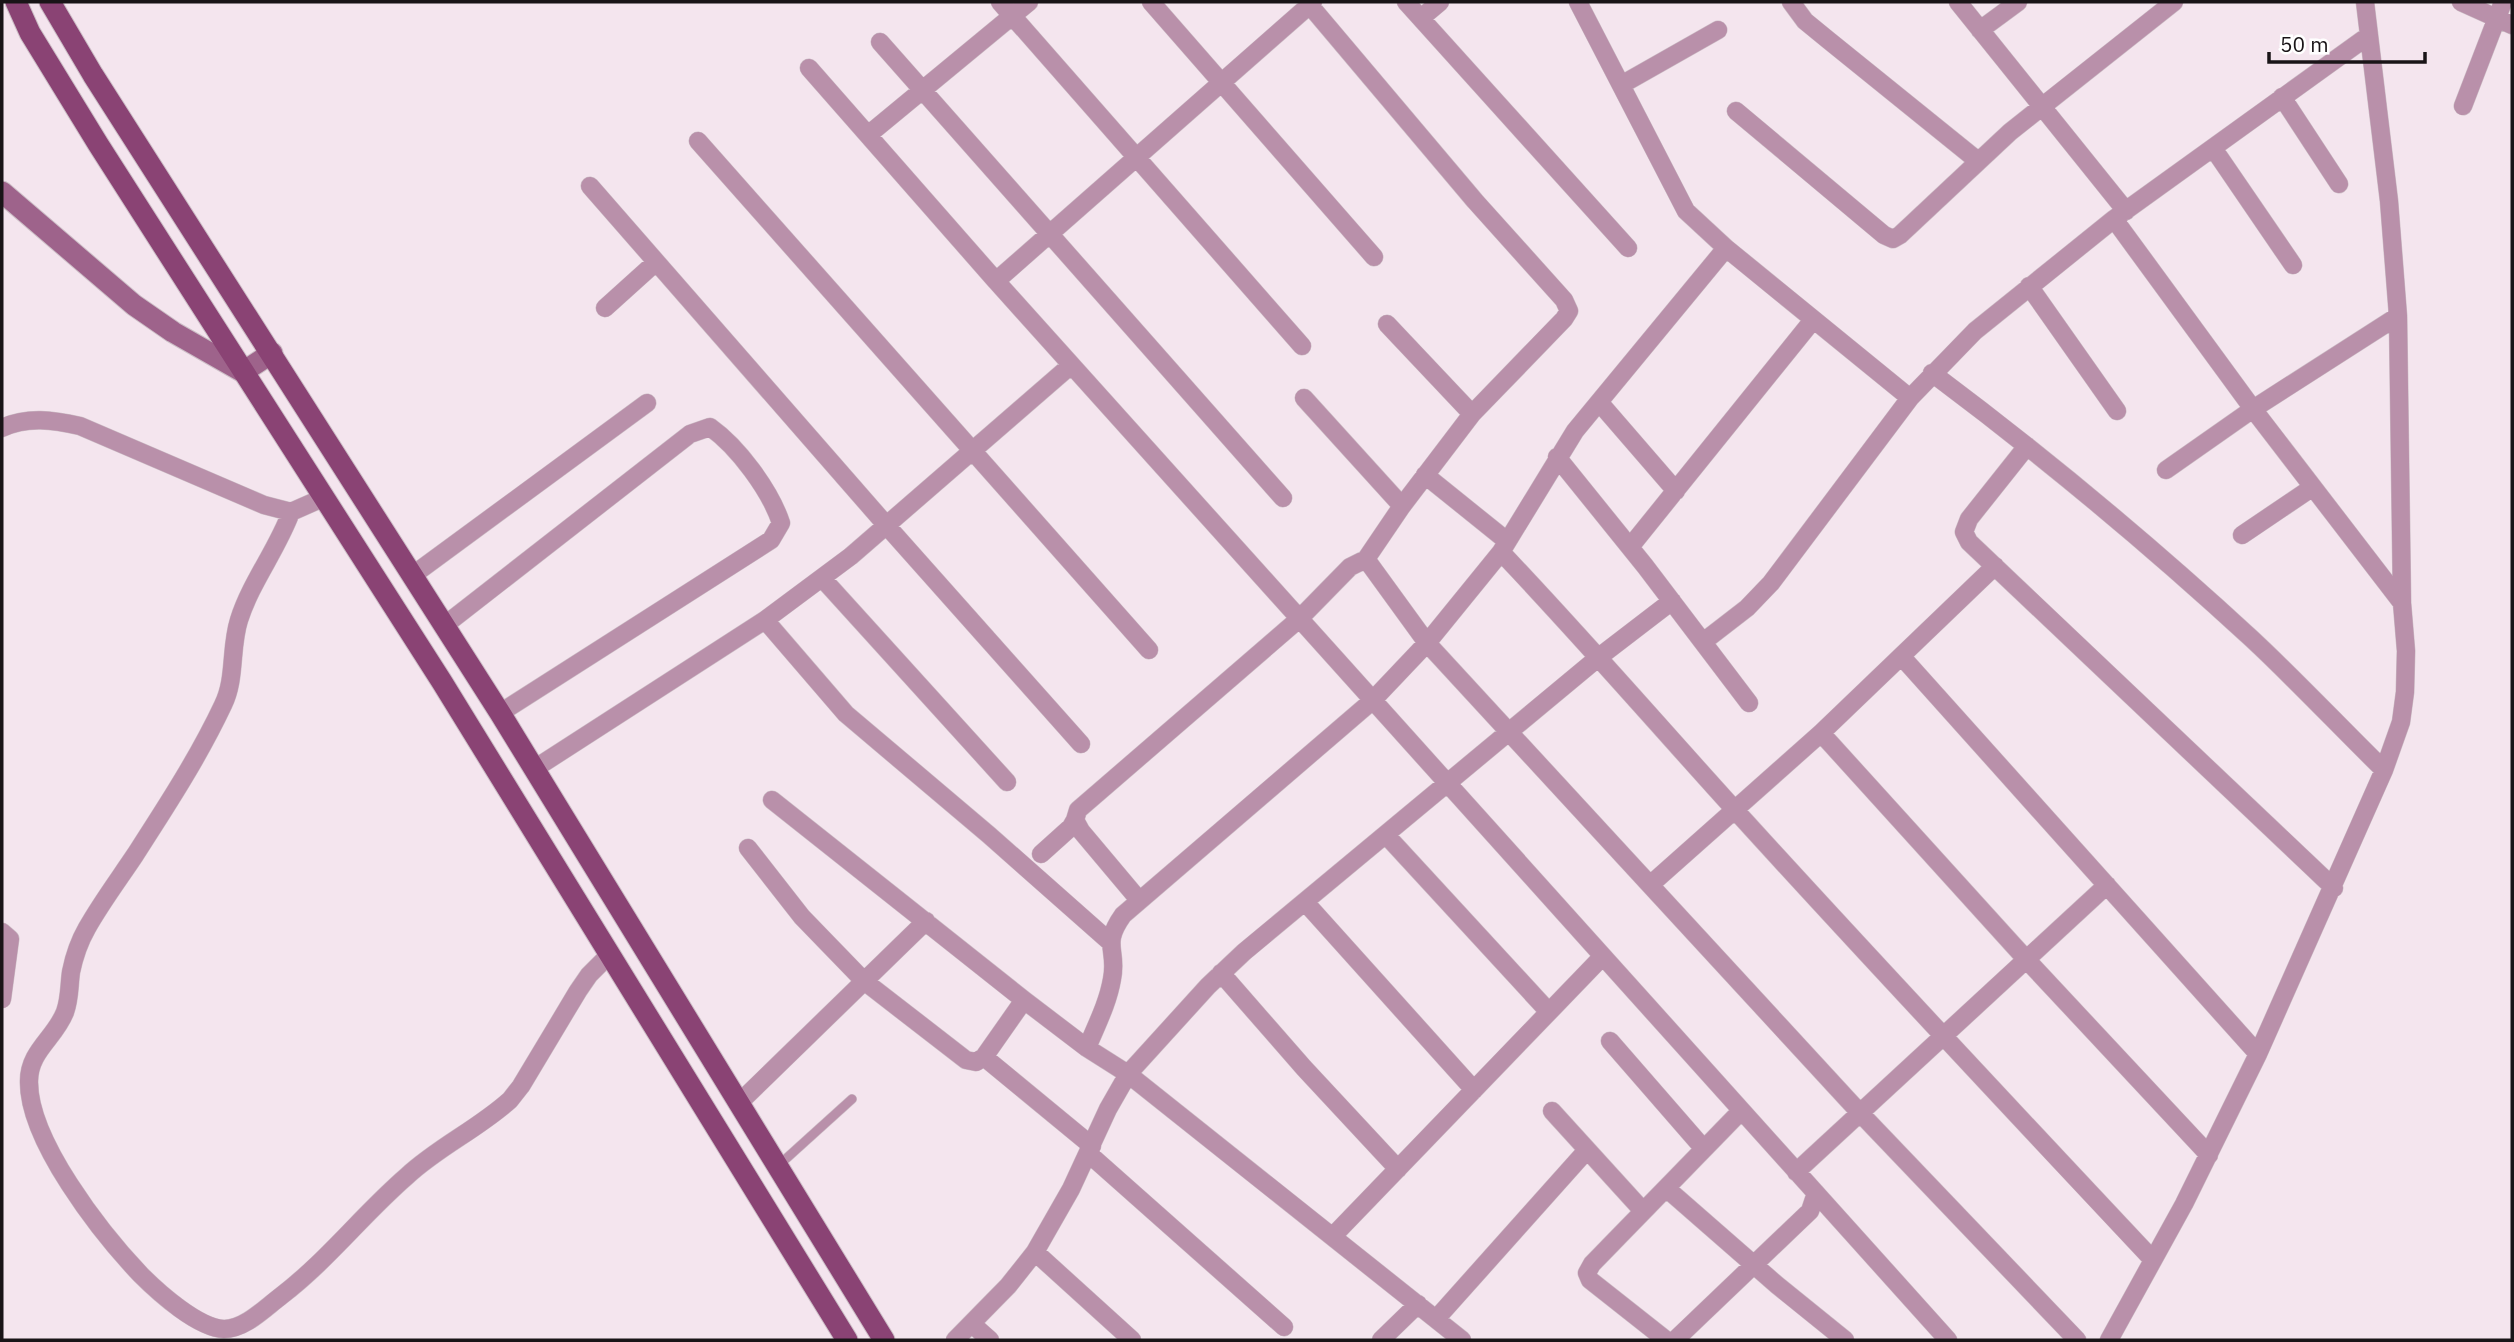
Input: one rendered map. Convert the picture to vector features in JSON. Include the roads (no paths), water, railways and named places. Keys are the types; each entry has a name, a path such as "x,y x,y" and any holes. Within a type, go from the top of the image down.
{"main road":[{"path":"16,2 30,33 97,144 325,497 847,1340"},
{"path":"50,2 93,75 500,713 884,1340"}],"street":[{"path":"999,2 1302,346"},
{"path":"868,135 1029,2"},
{"path":"1151,2 1374,257"},
{"path":"1406,2 1628,248"},
{"path":"1421,18 1440,2"},
{"path":"1578,2 1686,211 1726,248 1910,398"},
{"path":"1791,2 1805,21 1978,161"},
{"path":"1958,2 2120,215 2253,409 2402,603"},
{"path":"1980,30 2018,2"},
{"path":"2109,1340 2209,1155 2258,1054 2384,771 2401,722 2406,650 2402,603 2398,316 2389,201 2365,2"},
{"path":"2461,2 2504,15 2463,106"},
{"path":"996,281 1310,3 1475,201 1564,299 1569,311 1472,414 1402,506 1366,559 1350,567 1299,619 1078,810 1071,827 1041,854"},
{"path":"1736,111 1892,239 1900,235 2040,107 2164,5"},
{"path":"1621,85 1718,30"},
{"path":"1703,642 1747,608 1771,583 1910,398 1975,331 2120,215 2368,36"},
{"path":"880,42 1283,498"},
{"path":"809,68 1070,366 1816,1193 1939,1337"},
{"path":"2283,97 2339,184"},
{"path":"698,141 1149,650"},
{"path":"2213,148 2293,265"},
{"path":"590,186 1081,744"},
{"path":"2,192 134,305 173,332 243,372 272,353"},
{"path":"1087,1048 1107,1001 1113,977 1110,942 1113,929 1123,915 1372,701 1427,643 1504,547 1575,431 1726,248"},
{"path":"605,309 656,262"},
{"path":"2029,286 2117,411"},
{"path":"2166,470 2253,409 2398,316"},
{"path":"1630,547 1813,320"},
{"path":"1387,324 1472,414"},
{"path":"534,769 765,620 822,578 887,526 1070,366"},
{"path":"1932,373 2098,504 2253,640 2384,771"},
{"path":"1304,398 1402,506"},
{"path":"1599,402 1676,491"},
{"path":"413,575 647,403"},
{"path":"2,428 34,420 60,421 80,426 264,505 291,512 325,497"},
{"path":"445,625 690,433 710,427 726,439 775,504 781,523 771,540 500,713"},
{"path":"2027,446 1969,519 1964,532 1969,542 2334,887"},
{"path":"1558,457 1749,703"},
{"path":"1425,475 1504,547 1735,810 2153,1260"},
{"path":"2242,535 2313,487"},
{"path":"291,512 283,534 248,595 240,618 233,641 232,678 226,701 171,799 86,928 75,954 70,997 64,1016 35,1054 29,1081 30,1098 44,1142 108,1235 152,1286 220,1335 238,1326 296,1285 329,1256 410,1172 510,1100 589,975 610,954"},
{"path":"1366,559 1427,643 1508,732 1861,1114 2077,1340"},
{"path":"1650,885 1821,733 1995,566"},
{"path":"822,578 1007,782"},
{"path":"955,1340 1008,1286 1035,1252 1128,1074 1221,973 1508,732 1672,601"},
{"path":"765,620 846,714 1110,942"},
{"path":"1902,657 2258,1054"},
{"path":"1821,733 2025,958 2209,1155"},
{"path":"772,800 1024,1000 1087,1048 1128,1074 1462,1340"},
{"path":"1075,820 1081,831 1139,900"},
{"path":"1386,835 1549,1012"},
{"path":"748,848 802,917 864,981 966,1060 976,1062 984,1057 1024,1000"},
{"path":"1796,1172 2107,885"},
{"path":"1305,902 1474,1090"},
{"path":"739,1103 926,921"},
{"path":"2,932 10,939 2,999"},
{"path":"1333,1236 1602,957"},
{"path":"1221,973 1304,1068 1398,1168"},
{"path":"1610,1041 1704,1149"},
{"path":"984,1057 1284,1327"},
{"path":"1552,1111 1643,1211"},
{"path":"1666,1340 1590,1280 1587,1273 1592,1264 1741,1111"},
{"path":"1436,1319 1587,1150"},
{"path":"1666,1188 1845,1340"},
{"path":"1675,1340 1811,1211 1816,1193"},
{"path":"1035,1252 1132,1340"},
{"path":"1381,1340 1418,1304"},
{"path":"972,1324 990,1340"}],"lane":[{"path":"778,1166 852,1098"}]}
